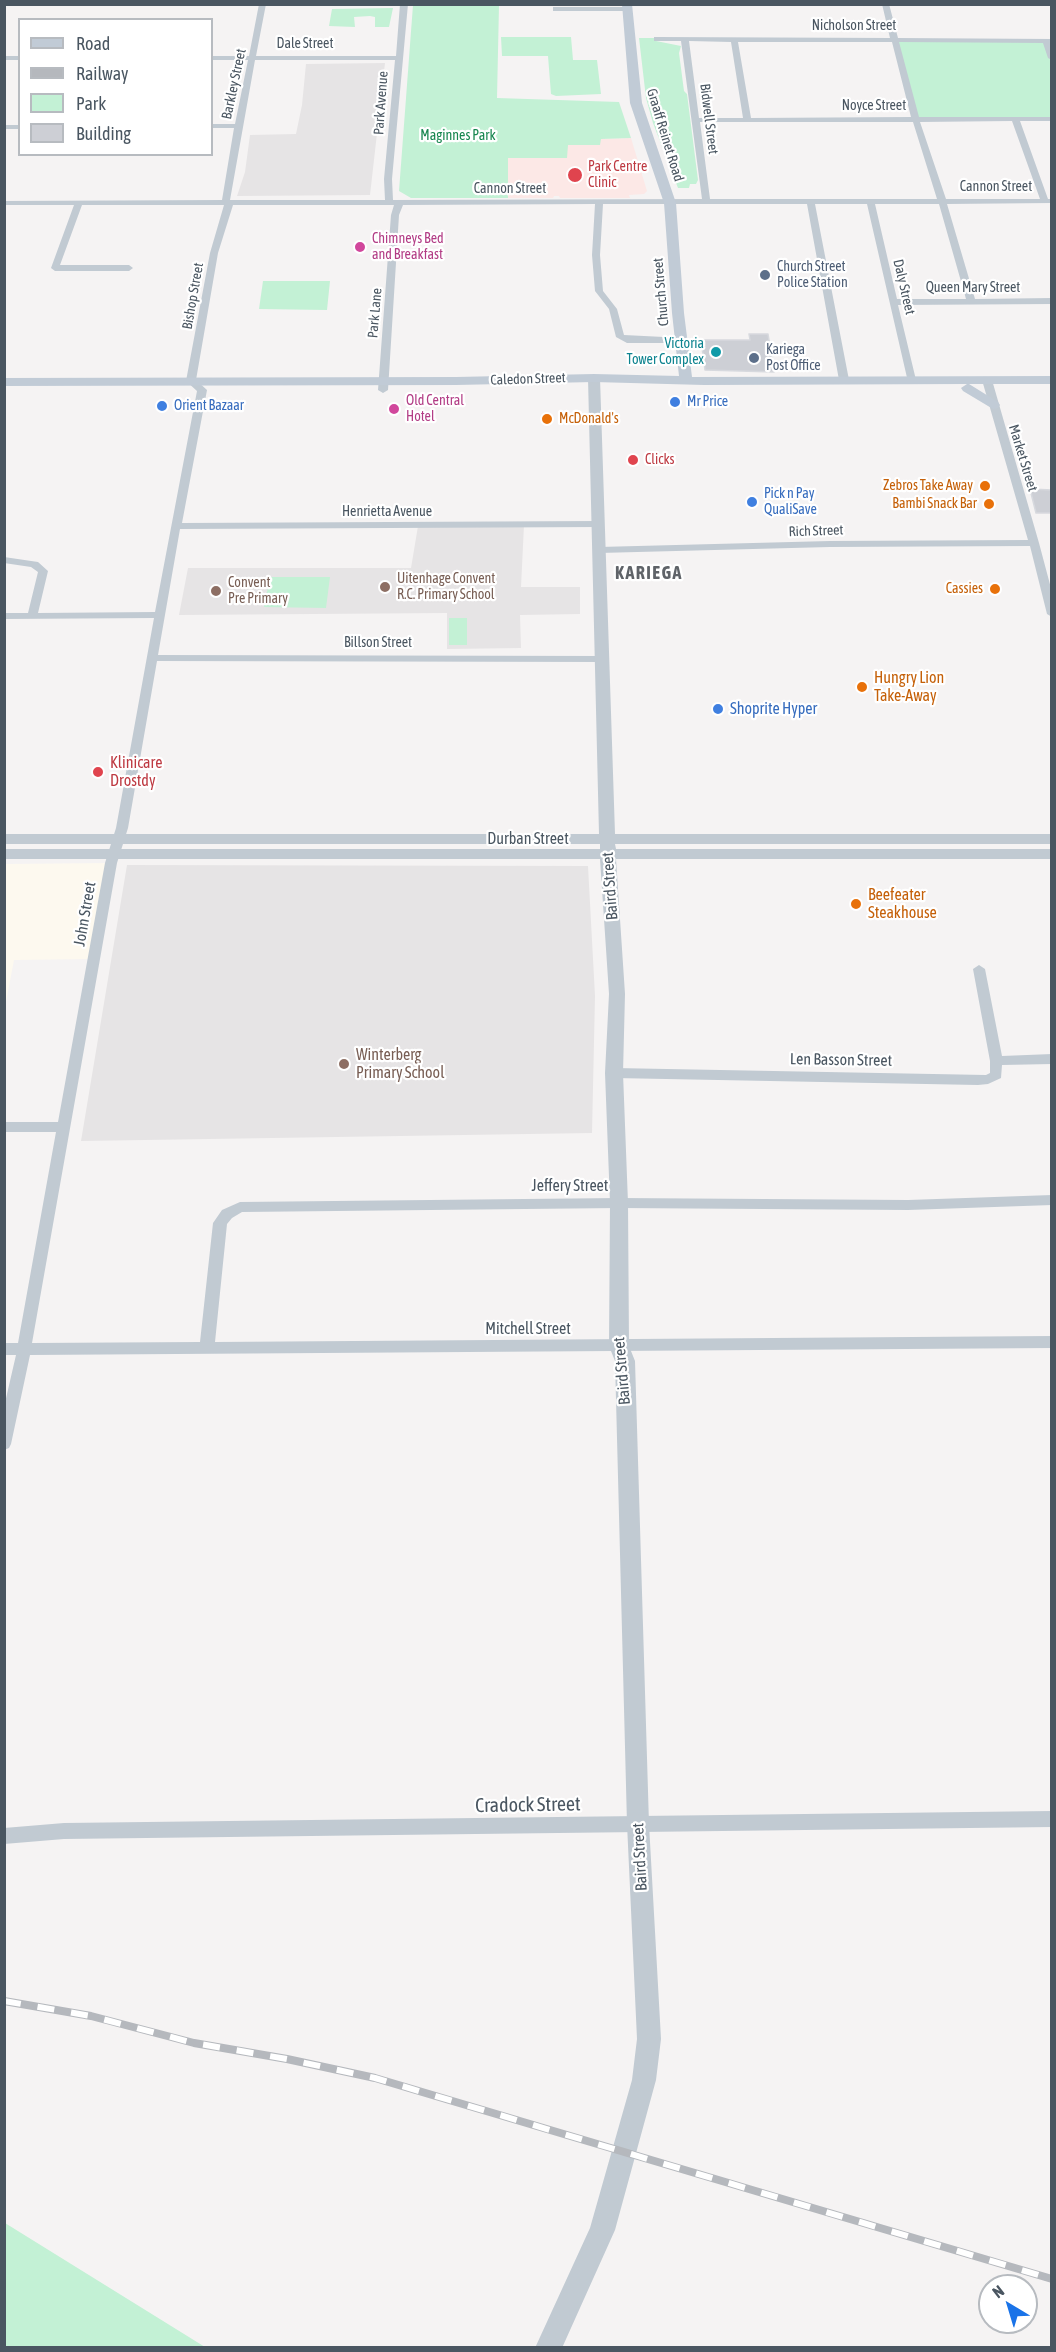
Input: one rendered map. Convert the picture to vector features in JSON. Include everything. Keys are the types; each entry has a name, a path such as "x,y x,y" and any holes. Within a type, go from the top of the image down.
{"main road":[{"name":"Graaff Reinet Road","path":"626,7 636,103 670,203"},
{"name":"Church Street","path":"670,203 686,379"},
{"name":"Caledon Street","path":"4,382 383,385 595,383 686,379 912,380 1052,388"},
{"path":"669,389 686,379 693,385 706,389"},
{"name":"Caledon Street","path":"595,383 669,389 968,388 987,384 1052,380"},
{"name":"Caledon Street","path":"4,391 196,385"},
{"path":"968,388 993,405"}],"street":[{"name":"Barkley Street","path":"229,203 226,200 238,126 263,4"},
{"name":"Park Avenue","path":"394,203 388,179 404,4"},
{"path":"885,4 916,120 971,301"},
{"path":"556,9 626,7"},
{"name":"Nicholson Street","path":"657,39 1048,40"},
{"name":"Bidwell Street","path":"686,40 706,202"},
{"path":"734,40 747,119"},
{"path":"1048,40 1052,58"},
{"name":"Dale Street","path":"213,58 398,58"},
{"path":"1015,119 1048,201"},
{"name":"Noyce Street","path":"696,120 1052,119"},
{"path":"213,126 238,126"},
{"path":"810,200 843,380"},
{"name":"Daly Street","path":"870,200 912,380"},
{"name":"Cannon Street","path":"4,203 1048,201"},
{"path":"599,202 596,255 600,291 613,309 620,337 627,340 681,340"},
{"path":"79,203 55,268 129,268"},
{"name":"Bishop Street","path":"196,385 214,253 229,203"},
{"name":"Park Lane","path":"383,385 394,203"},
{"name":"Queen Mary Street","path":"894,302 1052,301"},
{"name":"Baird Street","path":"549,2348 602,2230 626,2152 644,2080 649,2039 638,1824 625,1361 619,1346 619,1203 614,1073 617,994 608,846 595,383"},
{"name":"Market Street","path":"987,384 1034,543 1052,614"},
{"name":"John Street","path":"4,1444 24,1349 63,1127 161,615 196,385"},
{"name":"Henrietta Avenue","path":"176,526 599,524"},
{"name":"Rich Street","path":"599,550 830,544 1034,543"},
{"path":"4,560 34,564 43,571 32,616"},
{"path":"4,616 161,615"},
{"name":"Billson Street","path":"153,658 602,659"},
{"name":"Durban Street","path":"4,839 117,846 608,846 1052,839"},
{"name":"Durban Street","path":"4,854 117,846"},
{"name":"Durban Street","path":"608,846 1052,854"},
{"path":"979,969 996,1061 1052,1059"},
{"name":"Len Basson Street","path":"614,1073 978,1080 994,1076 997,1069 996,1061"},
{"path":"4,1128 63,1127"},
{"name":"Jeffery Street","path":"207,1348 220,1223 225,1216 237,1208 619,1203 908,1205 1052,1200"},
{"name":"Mitchell Street","path":"4,1348 1052,1342"},
{"name":"Cradock Street","path":"4,1836 64,1831 1052,1819"}],"shaded area":[{"path":"385,63 370,195 237,196 245,172 250,135 296,134 302,105 306,64"},
{"name":"Park Centre Clinic","path":"631,138 647,191 644,194 629,195 630,198 560,198 554,196 553,198 508,198 508,158 567,158 567,145 599,145 600,139"},
{"name":"Uitenhage Convent R.C. Primary School","path":"524,525 521,587 580,587 580,614 520,615 521,648 447,649 447,613 179,615 188,568 411,568 418,526"},
{"path":"111,863 94,959 14,960 5,1007 5,864"},
{"name":"Winterberg Primary School","path":"127,865 588,866 595,996 592,1133 81,1141"}],"green space":[{"name":"Maginnes Park","path":"413,5 499,5 497,98 619,102 631,138 601,139 600,145 568,145 567,158 508,158 508,198 411,198 399,191"},
{"path":"393,8 389,27 375,27 375,17 370,16 354,17 355,27 329,26 332,9"},
{"path":"501,37 571,37 573,60 597,60 601,94 556,96 551,94 548,56 502,56"},
{"path":"639,38 659,38 656,41 681,46 679,53 684,91 687,94 698,180 696,184 690,184 689,188 678,188 653,123 646,98"},
{"path":"894,40 1045,40 1051,58 1051,119 916,120"},
{"path":"263,281 330,281 327,310 259,309"},
{"path":"270,577 330,577 326,608 264,607"},
{"path":"449,618 467,618 467,645 449,645"},
{"path":"5,2223 205,2347 5,2347"}],"building":[{"path":"749,334 768,334 774,372 705,370 701,340 750,340"},
{"path":"1030,489 1052,490 1052,513 1036,513"}],"railway":[{"path":"4,2001 91,2016 194,2043 287,2059 375,2078 1052,2279"}],"place":[{"name":"Park Centre Clinic","path":"575,175"},
{"name":"Chimneys Bed and Breakfast","path":"360,247"},
{"name":"Church Street Police Station","path":"765,275"},
{"name":"Victoria Tower Complex","path":"716,352"},
{"name":"Kariega Post Office","path":"754,358"},
{"name":"Mr Price","path":"675,402"},
{"name":"Orient Bazaar","path":"162,406"},
{"name":"Old Central Hotel","path":"394,409"},
{"name":"McDonald's","path":"547,419"},
{"name":"Clicks","path":"633,460"},
{"name":"Zebros Take Away","path":"985,486"},
{"name":"Pick n Pay QualiSave","path":"752,502"},
{"name":"Bambi Snack Bar","path":"989,504"},
{"name":"Uitenhage Convent R.C. Primary School","path":"385,587"},
{"name":"Cassies","path":"995,589"},
{"name":"Convent Pre Primary","path":"216,591"},
{"name":"Hungry Lion Take-Away","path":"862,687"},
{"name":"Shoprite Hyper","path":"718,709"},
{"name":"Klinicare Drostdy","path":"98,772"},
{"name":"Beefeater Steakhouse","path":"856,904"},
{"name":"Winterberg Primary School","path":"344,1064"}],"district":[{"name":"KARIEGA","path":"649,573"}]}
